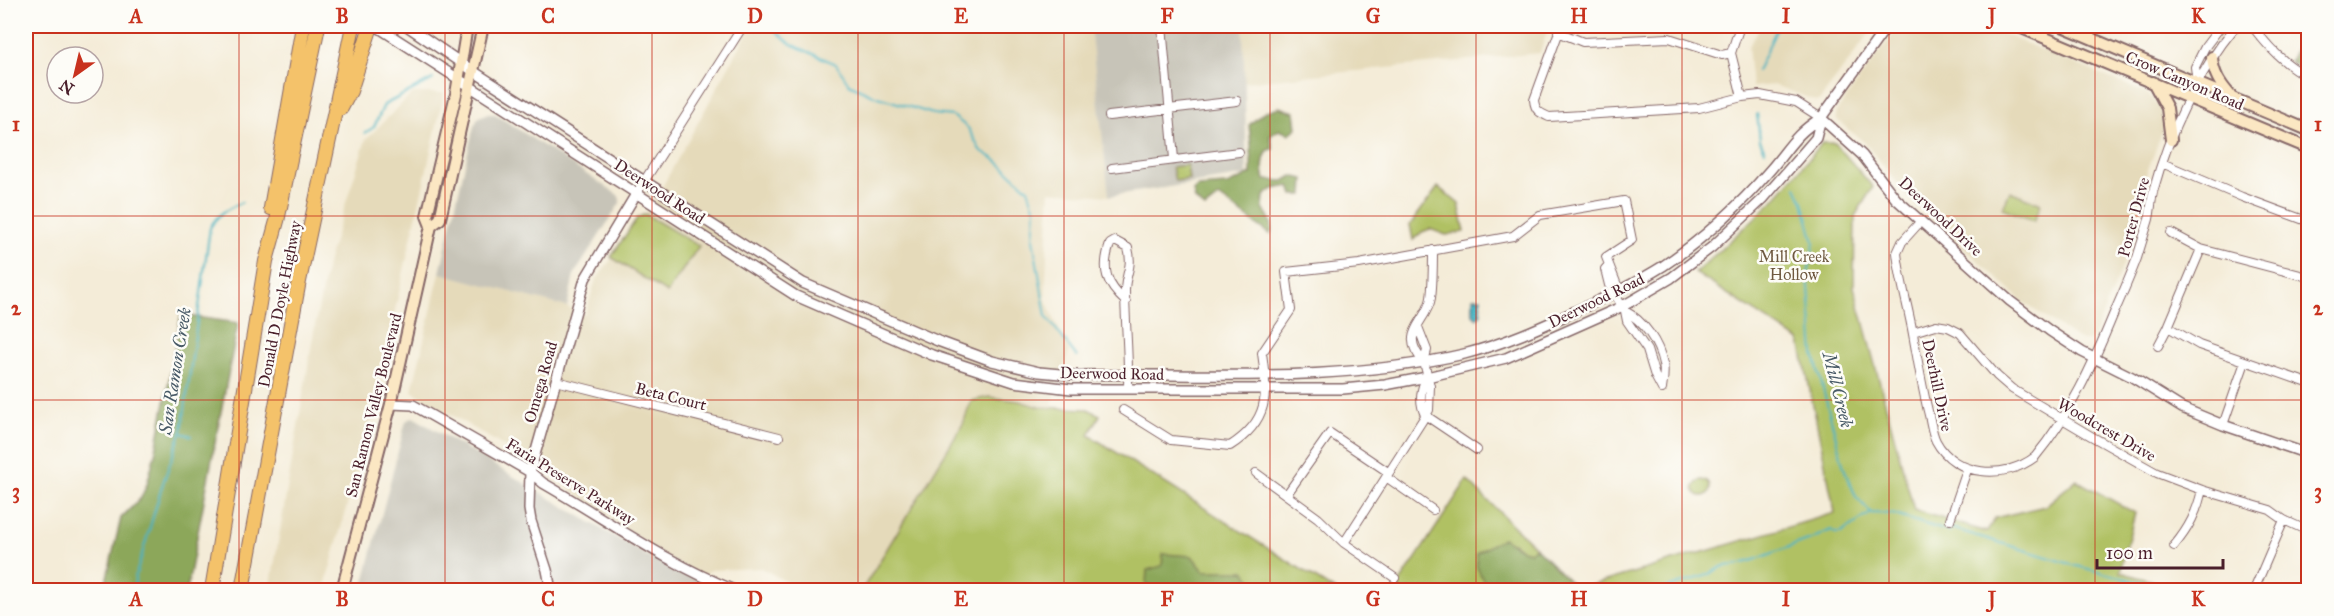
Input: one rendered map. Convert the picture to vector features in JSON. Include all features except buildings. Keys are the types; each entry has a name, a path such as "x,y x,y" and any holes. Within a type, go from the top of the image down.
{"highway":[{"path":"266,261 266,235 303,26"},
{"name":"Donald D Doyle Highway","path":"212,591 266,261 277,221 318,26"},
{"name":"Donald D Doyle Highway","path":"242,591 296,297 352,26"},
{"path":"333,124 350,91 371,26"}],"main road":[{"name":"San Ramon Valley Boulevard","path":"342,591 391,404 431,226 427,216 458,79 467,26"},
{"name":"San Ramon Valley Boulevard","path":"431,226 440,219 483,26"},
{"name":"Crow Canyon Road","path":"2017,26 2308,148"},
{"name":"Crow Canyon Road","path":"2062,26 2308,130"},
{"path":"2212,57 2212,65 2219,82 2232,98"},
{"path":"2153,82 2167,108 2171,140"}],"street":[{"name":"Deerwood Road","path":"376,26 796,296 932,355 1014,382 1071,389 1265,389 1384,385 1427,378 1506,358 1624,309 1671,278 1738,223 1781,179 1815,138 1821,118 1887,26"},
{"name":"Deerwood Road","path":"407,26 473,71 803,283 955,348 992,361 1039,372 1071,375 1340,373 1424,362 1466,353 1527,334 1663,265 1702,235 1747,194 1802,130 1821,118"},
{"path":"636,194 743,26"},
{"path":"1162,26 1174,159"},
{"path":"1740,26 1731,53 1742,97"},
{"path":"2197,83 2195,67 2205,47 2221,26"},
{"path":"2197,83 2212,57 2236,26"},
{"path":"2252,26 2269,48 2287,64 2308,77"},
{"path":"1559,29 1583,42 1669,38 1722,55 1731,53"},
{"name":"Deerwood Drive","path":"1559,29 1534,100 1539,113 1549,117 1699,108 1760,95 1796,102 1821,118 1862,154 1896,199 2010,301 2050,331 2182,408 2223,425 2308,454"},
{"name":"Porter Drive","path":"2095,358 2136,261 2162,163 2197,83"},
{"path":"1109,116 1237,102"},
{"path":"1113,168 1239,152"},
{"path":"2162,163 2304,220 2308,224"},
{"name":"Omega Road","path":"550,591 547,570 530,515 530,472 585,279 636,194"},
{"path":"1123,410 1171,440 1230,446 1251,431 1259,419 1265,389 1262,353 1291,310 1286,272 1359,264 1513,236 1540,215 1624,201 1632,240 1606,257 1617,285 1615,291 1628,321 1647,350 1655,376 1662,388 1664,366 1658,347 1635,315 1624,309"},
{"name":"Deerhill Drive","path":"1921,221 1902,242 1897,253 1924,396 1935,440 1955,464 1967,470"},
{"path":"2171,233 2201,249 2308,277"},
{"path":"1126,302 1109,284 1106,272 1106,255 1110,244 1115,241 1128,248 1132,261 1125,286 1126,302 1128,388"},
{"path":"2158,346 2201,249"},
{"path":"1433,250 1431,301 1413,334 1415,352 1424,362 1427,378 1421,388 1422,409 1425,415 1477,450"},
{"name":"Woodcrest Drive","path":"1913,332 1936,325 1948,327 1960,333 2005,382 2062,420 2157,473 2202,490 2270,510 2284,520 2308,531"},
{"path":"2168,327 2199,345 2308,383"},
{"path":"1950,520 1967,470 2008,470 2027,463 2041,450 2062,420 2095,358"},
{"path":"2223,425 2245,362"},
{"name":"Beta Court","path":"556,381 779,437"},
{"name":"Faria Preserve Parkway","path":"391,404 413,405 530,472 543,483 665,556 702,577 734,591"},
{"path":"1344,543 1425,415"},
{"path":"1287,494 1330,433 1433,510"},
{"path":"1256,472 1318,518 1344,543 1395,578"},
{"path":"2175,546 2195,514 2202,490"},
{"path":"2254,591 2284,520"}],"shaded area":[{"path":"757,26 1090,26 1109,196 1050,191 1045,298 1069,352 1050,411 971,401 963,424 862,590 801,590 761,568 710,570 702,577 658,552 543,470 412,391 440,273 567,307 585,315 596,280 655,200 748,32"},
{"path":"1090,26 1243,26 1247,175 1109,196"},
{"path":"1243,26 1549,26 1540,53 1244,82"},
{"path":"1761,26 1875,26 1817,101 1774,85 1752,87 1748,47"},
{"path":"1899,26 1984,26 2148,94 2161,109 2164,127 2144,180 2132,243 2094,335 2089,341 2082,341 2074,337 2023,302 1905,193 1864,142 1836,119 1836,112"},
{"path":"413,93 444,93 370,421 324,590 270,590 328,260 366,139"},
{"path":"495,114 618,195 620,199 620,203 574,275 567,307 440,273 474,126 479,117"},
{"path":"413,417 654,560 658,552 702,577 694,590 362,590 406,421"}],"green space":[{"path":"2308,26 2308,72 2290,61"},
{"path":"1279,107 1295,112 1297,128 1289,134 1279,130 1270,136 1273,149 1268,150 1264,161 1265,180 1284,181 1292,176 1304,179 1303,195 1293,195 1290,186 1273,189 1264,196 1263,209 1272,224 1270,234 1219,197 1205,208 1195,200 1193,191 1197,187 1227,185 1251,174 1249,125 1264,112"},
{"name":"Mill Creek Hollow","path":"1822,143 1835,143 1873,187 1855,216 1854,287 1914,510 1987,532 1995,518 2045,506 2076,480 2135,513 2120,572 2184,590 1575,590 1835,513 1800,341 1695,273 1772,202"},
{"path":"1187,165 1189,179 1175,181 1172,167"},
{"path":"1438,187 1459,204 1465,232 1446,235 1430,229 1422,232 1413,240 1410,225"},
{"path":"2010,191 2041,204 2034,221 2003,208"},
{"path":"645,214 699,246 667,293 611,257 637,218"},
{"path":"181,315 238,323 187,590 104,590 121,518 141,498 147,484 156,450"},
{"path":"989,397 1019,401 1040,407 1088,409 1100,415 1089,435 1334,590 862,590 963,424 971,401"},
{"path":"1467,480 1535,547 1530,552 1522,550 1513,543 1488,590 1395,590"},
{"path":"1702,480 1710,488 1702,496 1694,488"},
{"path":"1503,538 1522,550 1530,552 1535,547 1577,589 1488,590 1477,567 1477,553"},
{"path":"1163,554 1192,556 1204,571 1244,571 1257,585 1254,590 1164,590 1146,584 1147,570 1162,566"}],"water":[{"path":"1473,298 1481,298 1481,314 1477,318 1473,314"}],"waterway":[{"path":"770,26 791,44 836,64 849,84 875,96 933,114 953,116 968,128 980,150 996,160 1028,189 1035,210 1033,239 1046,316 1077,357"},
{"name":"Mill Creek","path":"1757,71 1778,26"},
{"name":"San Ramon Creek","path":"365,133 374,127 384,105 433,79"},
{"name":"Mill Creek","path":"1757,114 1760,140 1765,151"},
{"name":"Mill Creek","path":"1796,187 1803,202 1814,242 1808,274 1814,355 1844,468 1856,497 1871,513 1892,514 1950,532"},
{"name":"San Ramon Creek","path":"134,590 135,578 163,483 182,430 210,228 220,215 242,202"},
{"path":"181,433 192,436"},
{"path":"1660,590 1705,576 1724,566 1754,560 1831,530 1841,533 1871,513"},
{"path":"1951,528 2071,564"},
{"path":"2073,565 2170,590"}]}
